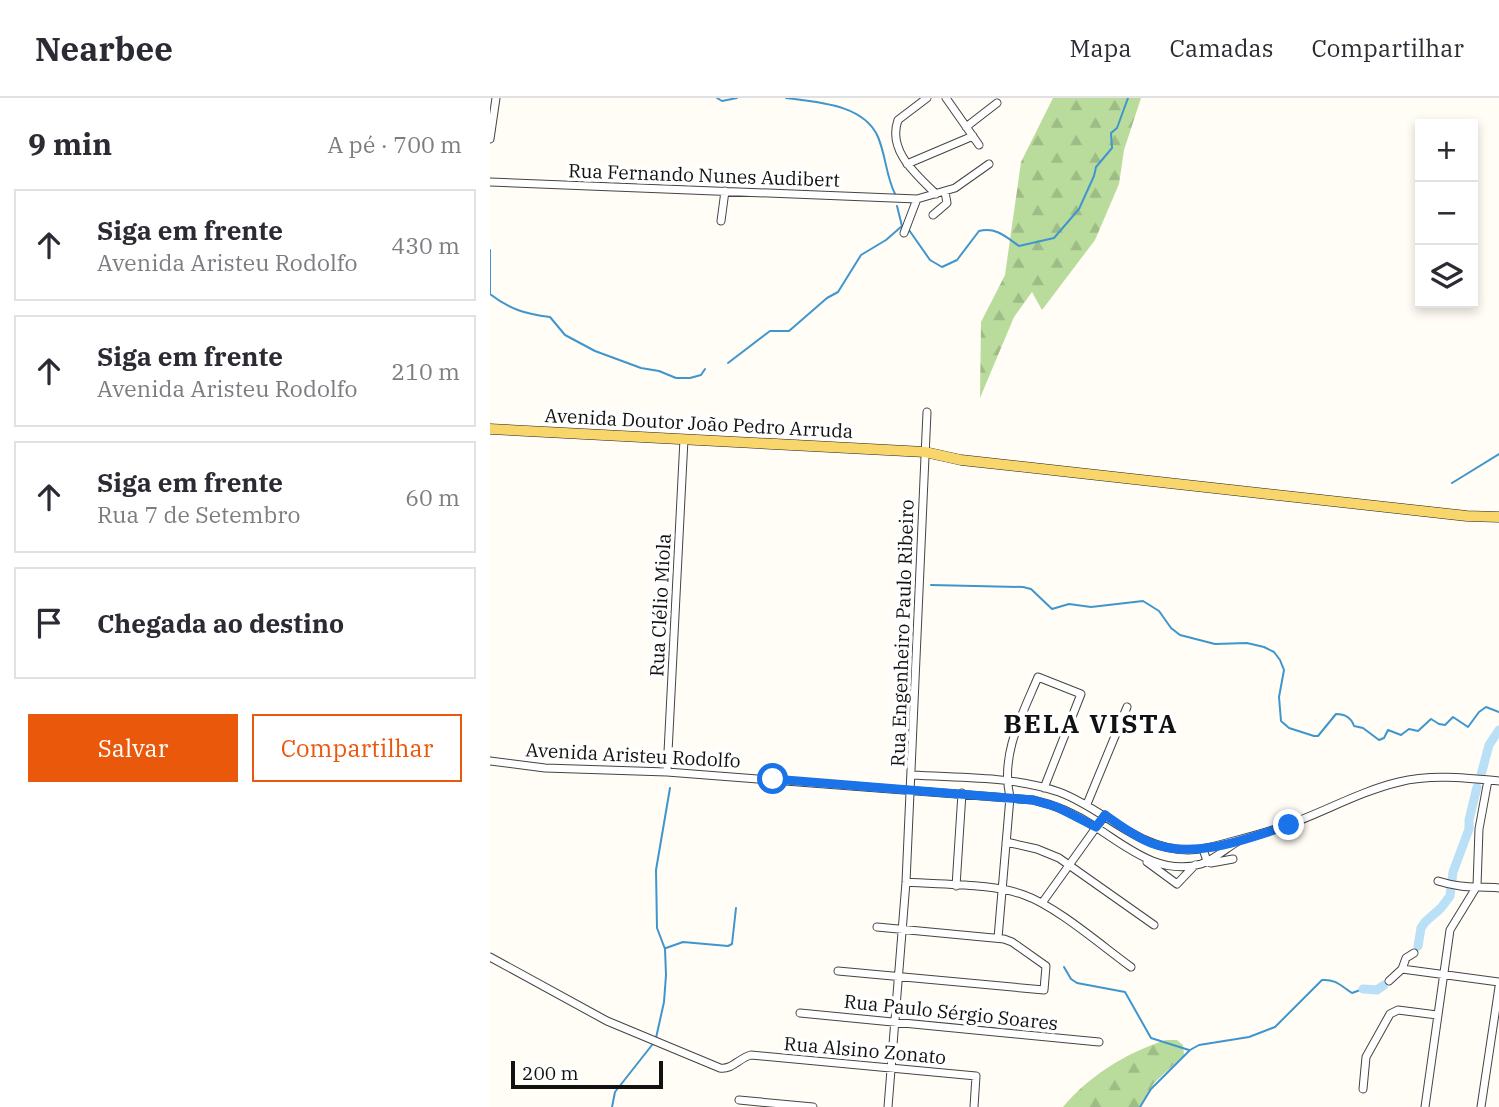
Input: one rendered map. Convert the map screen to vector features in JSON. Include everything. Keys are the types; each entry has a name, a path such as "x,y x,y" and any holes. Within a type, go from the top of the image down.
{"main road":[{"name":"Avenida Doutor João Pedro Arruda","path":"490,429 907,451 920,456 925,452 936,459 1467,516 1499,517"}],"street":[{"path":"490,139 496,98"},
{"path":"927,98 898,120 896,135 907,164 936,194"},
{"path":"946,98 979,145"},
{"path":"966,127 997,103"},
{"path":"907,164 973,136"},
{"path":"906,229 918,199 945,192 966,182 989,164"},
{"name":"Rua Fernando Nunes Audibert","path":"490,182 918,199"},
{"path":"721,221 725,191"},
{"path":"933,215 947,203 945,192"},
{"name":"Rua Engenheiro Paulo Ribeiro","path":"888,1107 906,882 927,412"},
{"name":"Rua Clélio Miola","path":"667,772 684,439"},
{"path":"998,938 1010,797 1006,781 1012,740 1038,677 1081,694 1044,788"},
{"path":"1087,804 1126,707"},
{"name":"Avenida Aristeu Rodolfo","path":"490,761 545,768 667,772 1010,797 1044,803 1096,827 1132,852 1155,862 1177,865 1195,865 1207,861 1242,839"},
{"path":"912,775 1006,781 1044,788 1087,804 1151,843 1179,850 1203,849 1289,825 1334,805 1401,781 1499,781"},
{"path":"1425,1107 1451,925 1477,886 1479,829 1488,780"},
{"path":"956,886 962,793"},
{"path":"1042,903 1105,815"},
{"path":"1006,842 1048,853 1070,865 1154,925"},
{"path":"1203,849 1207,861 1214,864 1233,859"},
{"path":"1132,852 1177,884 1195,865"},
{"path":"1438,881 1470,889 1477,886 1499,888"},
{"path":"906,882 1022,894 1042,903 1131,967"},
{"path":"838,971 1043,990 1046,966 1012,942 998,938 877,927"},
{"path":"1389,981 1402,969 1406,958 1414,953"},
{"name":"Rua Alsino Zonato","path":"490,957 607,1021 720,1068 729,1068 743,1057 751,1055 976,1076 974,1107"},
{"path":"1402,969 1499,984 1481,1107"},
{"path":"1363,1090 1366,1057 1390,1014 1398,1010 1437,1015"},
{"name":"Rua Paulo Sérgio Soares","path":"800,1013 1099,1042"},
{"path":"739,1100 813,1107"}],"green space":[{"path":"1053,98 1141,98 1124,150 1119,184 1095,240 1042,310 1032,292 1014,317 980,398 981,322 1005,275 1021,162"},
{"path":"1166,1040 1177,1040 1183,1045 1184,1055 1154,1083 1139,1107 1063,1107 1085,1085 1110,1066 1137,1051"}],"waterway":[{"path":"717,98 722,101 737,98"},
{"path":"786,98 838,107 862,118 878,137 895,194"},
{"path":"909,230 930,260 942,267 957,260 979,231 995,231 1019,246 1054,238 1079,209 1096,167 1112,148 1111,133 1117,128 1128,98"},
{"path":"897,206 904,227"},
{"path":"728,363 770,331 789,331 827,298 838,292 861,255 886,240 902,226"},
{"path":"490,250 490,294 504,304 550,317 565,335 595,351 641,368 676,378 701,375 705,369"},
{"path":"1452,483 1499,454"},
{"path":"931,585 1023,587 1031,589 1052,609 1069,604 1091,607 1143,601 1159,611 1171,628 1180,635 1215,644 1247,643 1264,647 1274,652 1284,670 1279,697 1281,721 1289,728 1314,736 1318,736 1336,714 1347,717 1354,726 1363,728 1379,740 1384,738 1388,730 1401,735 1409,729 1418,731 1431,719 1445,725 1453,717 1468,727 1486,707 1499,712"},
{"path":"1481,775 1489,745 1499,730"},
{"path":"1418,946 1421,928 1450,896 1453,872 1469,829 1477,787"},
{"path":"656,1038 664,1002 666,975 665,949 657,928 656,870 670,788"},
{"path":"666,948 683,942 728,946 732,944 736,908"},
{"path":"1064,967 1071,979 1077,983 1125,992 1151,1038 1189,1050"},
{"path":"1140,1107 1151,1089 1190,1050 1199,1045 1249,1037 1275,1027 1322,980 1335,982 1352,993 1363,989"},
{"path":"1363,989 1377,990 1384,985"},
{"path":"612,1107 615,1092 652,1045"}],"district":[{"name":"BELA VISTA","path":"1091,723"}],"route":[{"path":"773,779 1033,800 1057,807 1096,827 1105,815 1151,843 1179,850 1198,850 1289,825"}]}
